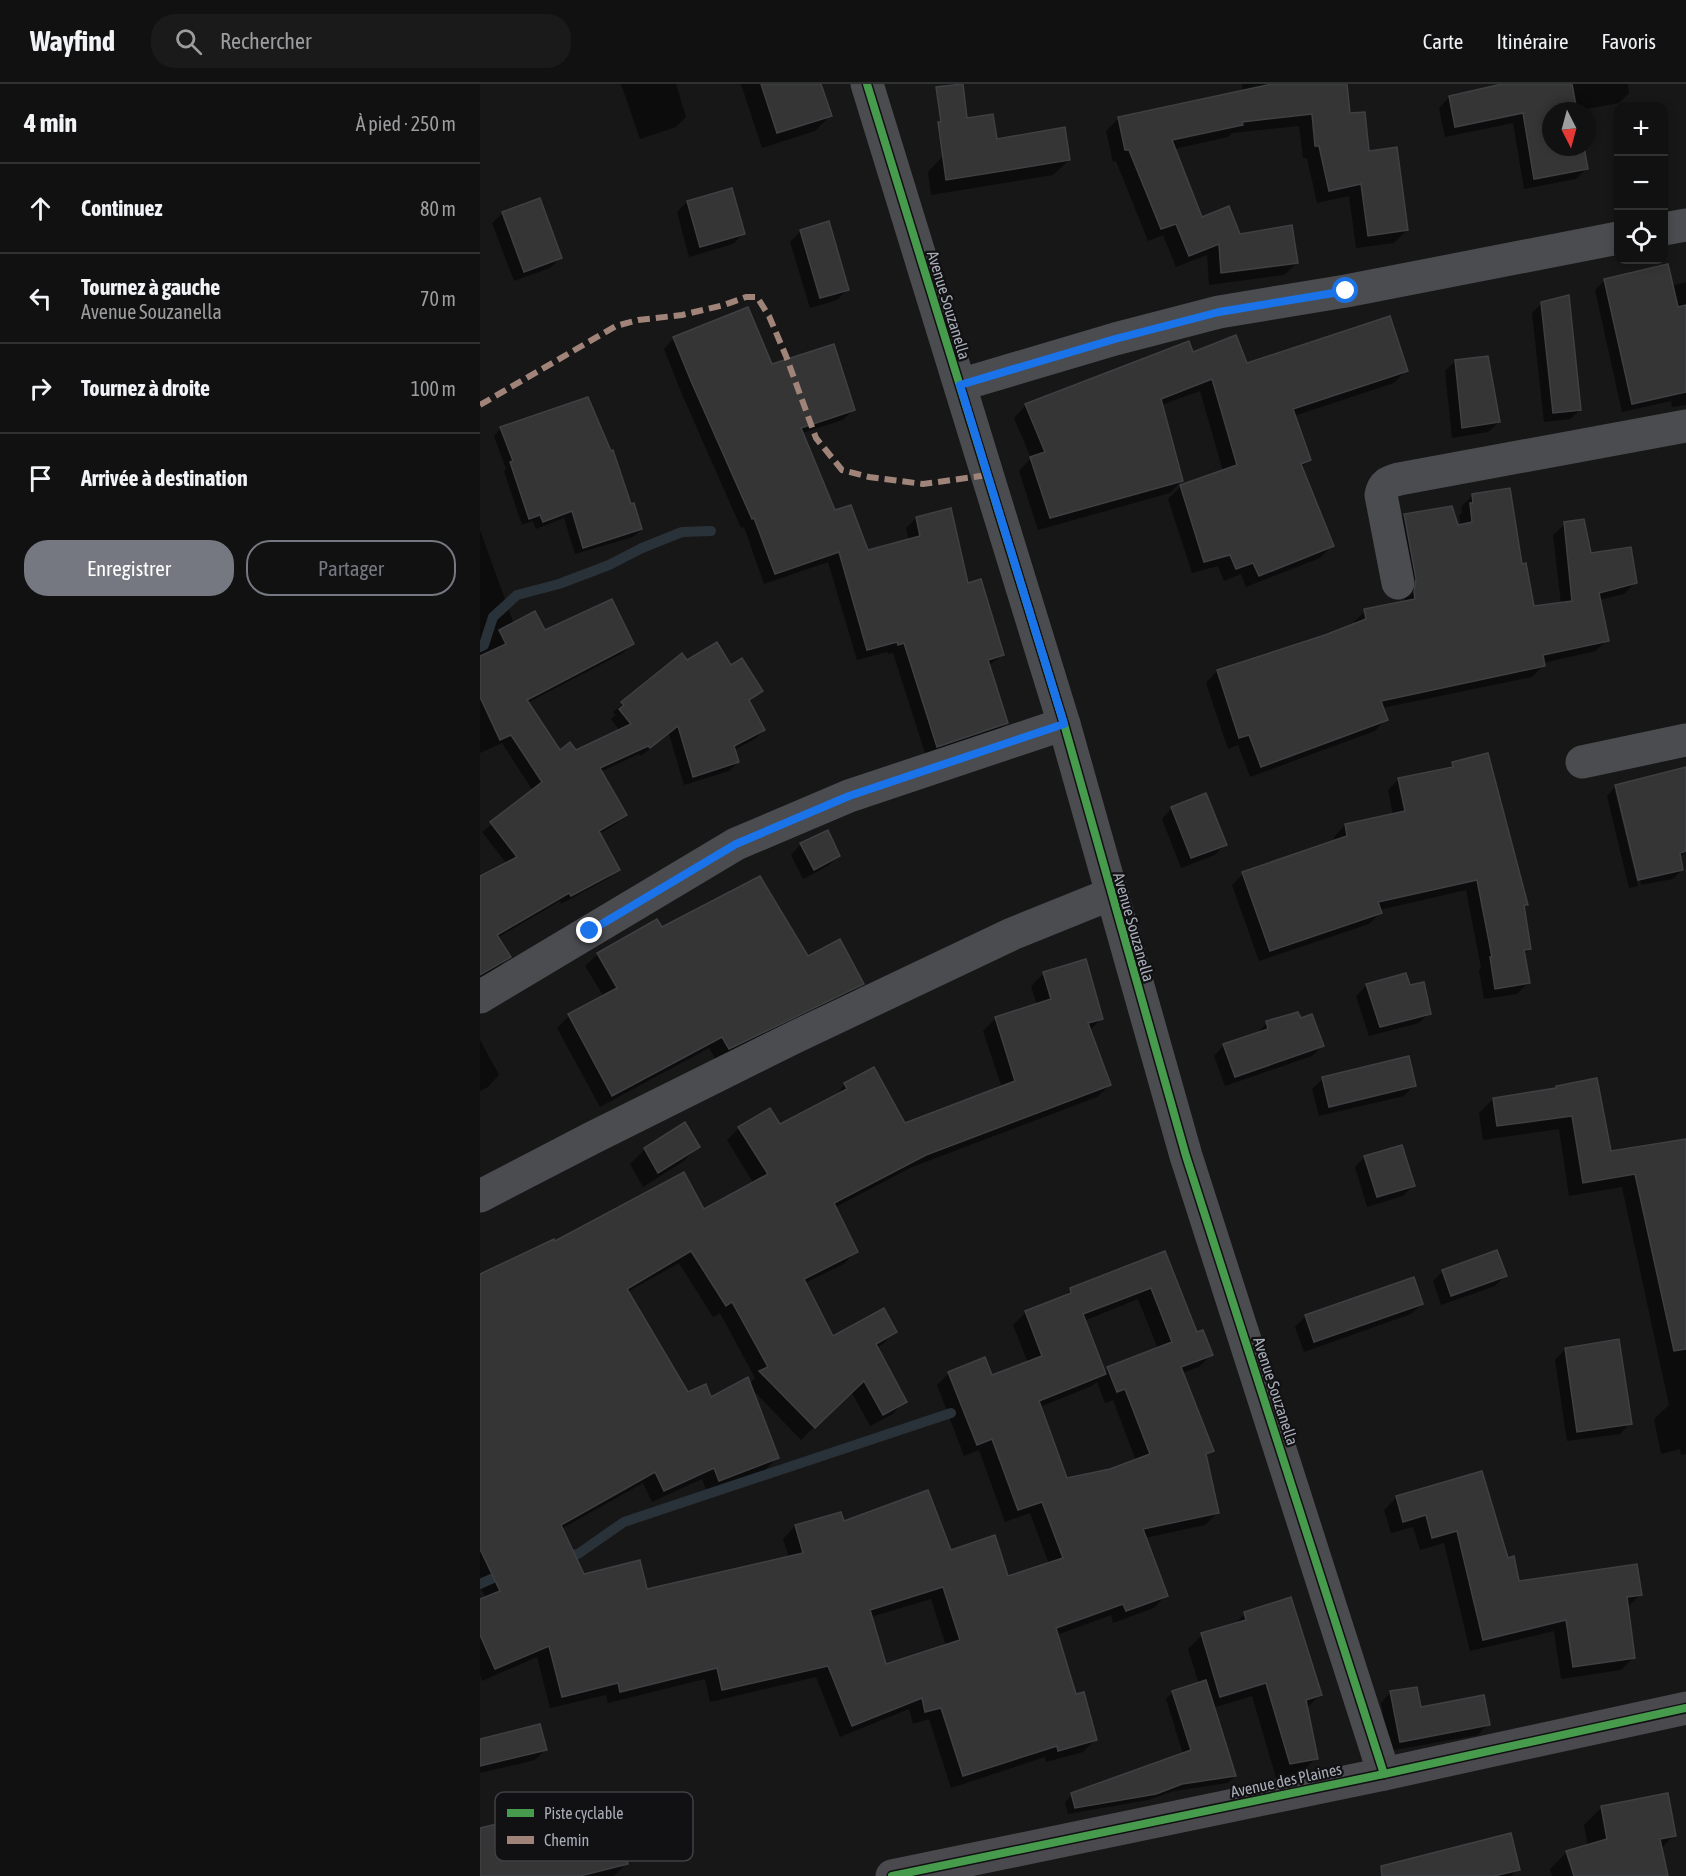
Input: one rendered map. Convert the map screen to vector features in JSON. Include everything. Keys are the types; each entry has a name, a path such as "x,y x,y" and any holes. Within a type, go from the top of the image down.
{"street":[{"name":"Avenue Souzanella","path":"867,84 1064,724 1186,1156 1384,1774"},
{"path":"1668,228 1686,225"},
{"path":"960,385 1115,339 1219,312 1346,291 1614,239"},
{"path":"1398,584 1381,495 1387,483 1686,426"},
{"path":"480,997 736,844 849,796 1064,724"},
{"path":"1582,762 1686,740"},
{"path":"480,1196 795,1037 1012,934 1111,894"},
{"name":"Avenue des Plaines","path":"892,1876 1384,1774 1686,1708"}],"building":[{"path":"761,84 821,84 832,116 777,133"},
{"path":"963,84 967,118 993,114 997,139 1065,127 1070,160 946,180 936,87"},
{"path":"1272,84 1347,84 1350,113 1365,112 1369,151 1397,147 1408,230 1368,236 1361,184 1329,191 1319,146 1315,146 1312,114 1242,122 1243,125 1172,140 1202,217 1229,206 1240,234 1292,225 1298,263 1221,273 1219,244 1189,256 1176,224 1161,229 1129,150 1125,150 1118,117"},
{"path":"1502,84 1572,84 1575,102 1542,102 1542,156 1586,156 1588,169 1534,179 1523,113 1455,127 1449,96"},
{"path":"732,188 745,234 700,247 687,201"},
{"path":"540,198 562,258 524,272 502,212"},
{"path":"829,221 849,290 820,298 800,230"},
{"path":"1668,264 1678,307 1686,305 1686,392 1632,404 1604,279"},
{"path":"1569,295 1581,410 1553,413 1541,302"},
{"path":"748,307 772,364 834,344 855,410 801,428 835,510 851,505 868,550 920,536 916,517 951,508 968,583 981,579 1004,655 988,660 1008,723 937,747 904,643 898,645 897,642 867,650 839,552 775,574 754,518 752,519 673,337"},
{"path":"1390,316 1408,371 1293,409 1311,460 1301,464 1334,546 1259,576 1253,563 1236,569 1230,555 1204,562 1180,485 1237,465 1212,379 1161,399 1183,481 1050,518 1030,457 1045,452 1025,404 1189,341 1193,352 1236,335 1247,363"},
{"path":"1488,356 1500,422 1462,428 1455,360"},
{"path":"588,397 611,451 613,450 642,529 583,548 572,511 543,522 540,515 529,519 510,462 513,461 500,427"},
{"path":"1510,488 1522,564 1526,563 1534,606 1572,601 1564,522 1584,519 1591,553 1631,547 1637,583 1599,593 1609,641 1543,655 1545,666 1381,701 1388,720 1261,767 1249,735 1239,738 1217,670 1325,635 1366,619 1364,609 1415,599 1416,579 1404,514 1452,506 1458,525 1472,522 1470,503 1473,503 1472,494"},
{"path":"612,599 634,644 527,700 560,750 570,742 576,750 631,724 619,709 624,705 621,702 682,653 687,660 717,642 731,665 742,658 763,691 749,700 765,730 734,746 739,762 693,777 678,726 650,748 648,746 600,768 627,815 599,831 620,870 571,896 569,893 497,935 511,957 480,975 480,876 517,857 490,822 542,782 511,735 500,740 480,697 480,656 506,644 499,630 535,611 545,630"},
{"path":"1488,753 1528,905 1524,905 1531,949 1524,950 1530,983 1495,989 1490,957 1492,957 1477,880 1378,902 1382,913 1270,951 1242,872 1347,836 1345,824 1405,811 1398,778 1453,767 1452,762"},
{"path":"1686,767 1686,851 1680,853 1683,870 1638,880 1615,785"},
{"path":"1206,793 1227,845 1191,858 1171,807"},
{"path":"828,830 840,856 814,870 800,843"},
{"path":"760,876 808,956 840,939 864,984 729,1049 722,1037 612,1096 568,1014 617,988 597,953 657,919 662,927"},
{"path":"1086,959 1103,1019 1088,1023 1111,1085 926,1155 834,1203 858,1252 804,1279 833,1336 884,1308 897,1332 876,1344 907,1402 883,1415 864,1381 815,1428 759,1371 768,1367 732,1302 726,1306 691,1251 627,1289 688,1392 706,1384 711,1397 748,1377 779,1458 719,1481 714,1468 664,1491 655,1472 561,1525 584,1574 640,1560 647,1589 803,1553 795,1525 841,1512 844,1521 928,1490 951,1550 995,1535 1008,1576 1063,1558 1042,1502 1018,1510 992,1439 977,1445 948,1372 985,1357 992,1375 1042,1356 1025,1311 1071,1293 1070,1288 1165,1251 1197,1332 1203,1330 1213,1355 1181,1367 1214,1451 1206,1454 1219,1513 1143,1529 1168,1596 1126,1611 1123,1604 1056,1628 1076,1694 1084,1692 1097,1740 1058,1751 1057,1746 963,1776 941,1708 925,1712 922,1698 852,1726 828,1666 722,1690 717,1668 620,1692 618,1683 562,1697 549,1646 495,1669 480,1635 480,1599 500,1591 480,1549 480,1274 554,1239 555,1241 684,1172 704,1209 768,1174 738,1127 770,1108 780,1124 847,1089 844,1083 874,1067 905,1123 1015,1081 995,1017 1051,999 1043,972","holes":["1151,1288 1172,1342 1107,1367 1117,1392 1125,1389 1150,1454 1110,1469 1067,1478 1039,1401 1106,1374 1083,1314","943,1587 960,1640 886,1664 870,1610"]},
{"path":"1406,973 1410,985 1424,982 1431,1014 1380,1027 1366,984"},
{"path":"1298,1012 1301,1018 1312,1014 1324,1046 1235,1077 1223,1044 1268,1029 1266,1021"},
{"path":"1409,1056 1416,1086 1329,1107 1322,1077"},
{"path":"1597,1078 1611,1151 1686,1139 1686,1349 1674,1351 1635,1174 1583,1183 1572,1116 1497,1126 1493,1098 1556,1088 1556,1086"},
{"path":"685,1122 700,1147 658,1173 644,1148"},
{"path":"1402,1145 1415,1186 1377,1197 1364,1156"},
{"path":"1497,1250 1507,1276 1451,1296 1442,1270"},
{"path":"1414,1277 1423,1304 1314,1342 1305,1315"},
{"path":"1619,1339 1632,1424 1577,1432 1565,1348"},
{"path":"1482,1471 1508,1558 1514,1556 1519,1581 1637,1564 1642,1595 1627,1597 1635,1658 1573,1667 1566,1620 1483,1640 1457,1531 1432,1538 1426,1515 1403,1522 1396,1496"},
{"path":"1291,1597 1322,1695 1306,1700 1318,1759 1290,1764 1266,1683 1220,1697 1201,1633 1246,1620 1244,1612"},
{"path":"1206,1680 1236,1776 1182,1784 1156,1794 1075,1808 1071,1793 1191,1750 1172,1691"},
{"path":"1417,1687 1421,1707 1484,1695 1490,1725 1400,1742 1390,1691"},
{"path":"540,1724 547,1750 480,1766 480,1739"},
{"path":"1668,1793 1676,1836 1660,1839 1668,1876 1574,1876 1566,1851 1607,1839 1601,1806"},
{"path":"495,1824 495,1861 627,1861 628,1864 580,1876 480,1876 480,1828"},
{"path":"1511,1833 1520,1870 1494,1876 1382,1876 1381,1866"}],"waterway":[{"path":"480,647 484,645 493,617 517,595 559,584 609,565 642,548 682,532 711,531"},
{"path":"562,1557 578,1554 624,1522 951,1413"},
{"path":"480,1584 507,1572"}],"marked path":[{"path":"480,405 616,326 638,320 682,315 746,297 757,297 769,316 786,356 816,438 842,470 869,477 923,484 988,475"}],"cycle path":[{"path":"867,84 1064,724 1186,1156 1384,1774"},
{"path":"892,1876 1384,1774 1686,1708"}],"route":[{"path":"590,931 736,844 849,796 1064,724 960,385 1115,339 1219,312 1346,291"}]}
